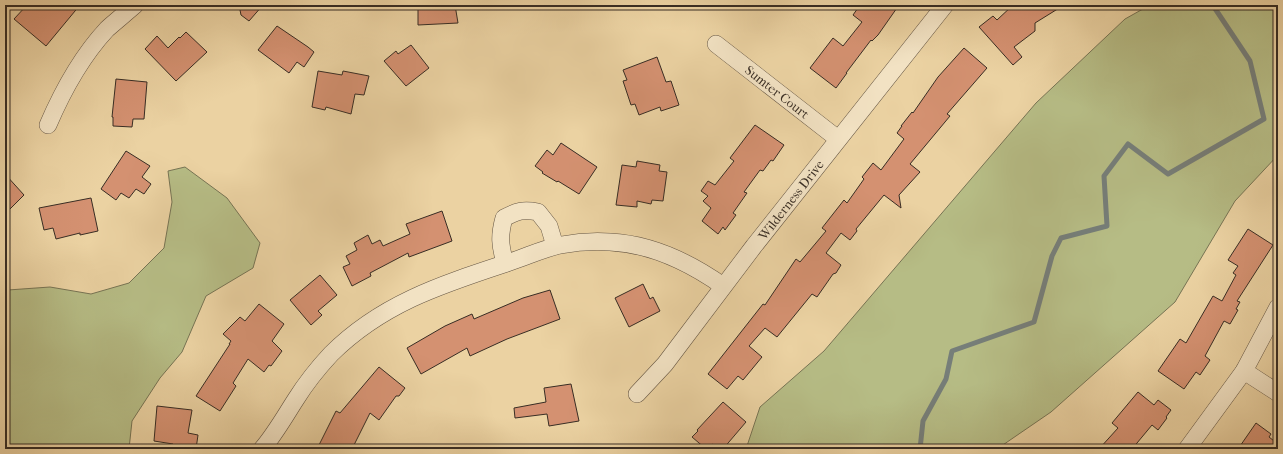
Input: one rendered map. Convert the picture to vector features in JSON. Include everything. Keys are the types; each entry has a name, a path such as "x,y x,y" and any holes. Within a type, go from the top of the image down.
{"street":[{"path":"48,125 59,99 73,74 89,51 108,29 135,5"},
{"name":"Wilderness Drive","path":"637,394 665,364 723,286 945,5"},
{"name":"Sumter Court","path":"716,44 838,139"},
{"path":"505,264 501,248 500,231 504,218 518,211 528,210 538,212 549,226 555,246"},
{"path":"262,449 282,423 296,398 313,375 332,354 353,335 388,310 426,291 555,246 584,242 609,242 634,245 658,251 681,260 703,272 723,286"},
{"path":"1187,449 1244,371 1278,307"},
{"path":"1244,371 1278,393"}],"green space":[{"path":"1150,5 1278,5 1278,155 1235,201 1175,302 1051,412 997,449 746,449 760,407 824,351 1036,103 1125,19"},
{"path":"185,167 227,198 260,243 253,268 206,296 182,352 160,378 132,421 129,449 5,449 5,289 50,287 91,294 129,283 164,248 172,202 168,171"}],"building":[{"path":"27,5 80,5 46,46 14,19"},
{"path":"239,5 263,5 249,21 241,15"},
{"path":"422,5 455,5 458,23 418,25 418,7 422,7"},
{"path":"860,5 899,5 878,35 872,41 871,40 836,88 810,68 833,38 843,46 862,22 853,15"},
{"path":"1013,5 1064,5 1035,23 1035,31 1014,47 1022,57 1013,65 979,27 993,16 997,20"},
{"path":"277,26 314,52 304,67 297,62 289,73 258,50"},
{"path":"186,32 207,52 176,81 145,49 157,36 168,48"},
{"path":"411,45 429,68 406,86 384,61 396,51 398,54"},
{"path":"964,48 987,68 947,114 950,116 910,164 920,172 899,195 901,208 884,195 856,229 857,231 850,240 841,233 826,253 841,265 836,273 833,274 817,297 812,294 777,337 765,328 749,346 762,357 743,380 738,376 727,389 708,374 763,304 765,305 796,259 800,262 826,231 822,228 844,200 847,203 864,179 862,177 873,163 881,170 904,139 897,133 901,126 912,112 913,113 938,77"},
{"path":"657,57 666,82 671,81 679,105 661,111 660,107 639,115 635,104 631,105 623,81 627,80 623,70"},
{"path":"318,71 342,75 343,71 369,76 364,95 355,94 351,114 326,107 325,110 312,107"},
{"path":"116,79 147,82 144,119 133,119 132,127 113,126 112,117"},
{"path":"755,125 784,145 773,161 771,160 763,171 760,170 744,192 747,193 733,213 736,215 725,230 723,227 718,234 702,221 711,208 703,201 708,196 701,191 708,181 715,185 734,161 730,158"},
{"path":"561,143 597,167 579,194 542,173 543,172 535,166 547,150 553,155"},
{"path":"126,151 150,166 142,177 151,184 144,194 136,189 129,198 121,193 116,200 101,189"},
{"path":"637,161 660,165 659,171 667,172 663,201 652,200 651,204 637,201 637,207 616,205 622,165 636,167"},
{"path":"5,174 24,195 5,214"},
{"path":"91,198 98,231 80,235 80,233 56,239 53,228 44,230 39,208"},
{"path":"442,211 452,241 409,257 408,253 370,273 371,276 352,286 343,267 350,264 346,256 357,250 354,243 368,235 372,244 380,240 383,246 410,234 406,224"},
{"path":"1248,229 1273,245 1237,301 1240,302 1236,309 1238,310 1230,324 1224,321 1205,356 1210,360 1200,375 1196,372 1184,389 1158,371 1180,339 1186,343 1213,296 1222,301 1236,275 1233,273 1238,266 1228,260"},
{"path":"320,275 337,295 318,311 322,315 311,325 290,300"},
{"path":"643,284 650,299 653,297 660,311 629,327 615,298"},
{"path":"550,290 560,319 507,339 470,356 467,348 421,374 407,348 445,326 472,314 474,319 523,298"},
{"path":"259,304 284,324 272,341 282,351 271,366 269,365 264,372 248,359 233,383 236,386 220,411 196,396 230,344 231,341 223,334 240,317 245,321"},
{"path":"379,367 405,388 399,396 396,396 379,420 370,413 352,449 317,449 336,411 340,413"},
{"path":"571,384 579,421 549,426 547,414 515,418 514,408 546,402 544,388"},
{"path":"1138,392 1154,405 1158,400 1171,410 1166,417 1167,418 1158,430 1152,425 1132,449 1099,449 1118,428 1112,423"},
{"path":"723,402 746,422 723,449 719,449 712,444 708,449 706,449 692,437"},
{"path":"157,406 192,410 188,433 198,435 196,449 173,449 173,444 154,441"},
{"path":"1256,423 1271,434 1269,437 1278,444 1278,449 1238,449"}],"waterway":[{"path":"920,449 923,421 946,379 952,351 1034,322 1052,256 1061,238 1107,226 1104,176 1128,144 1168,174 1264,119 1250,61 1214,7 1256,5"}]}
